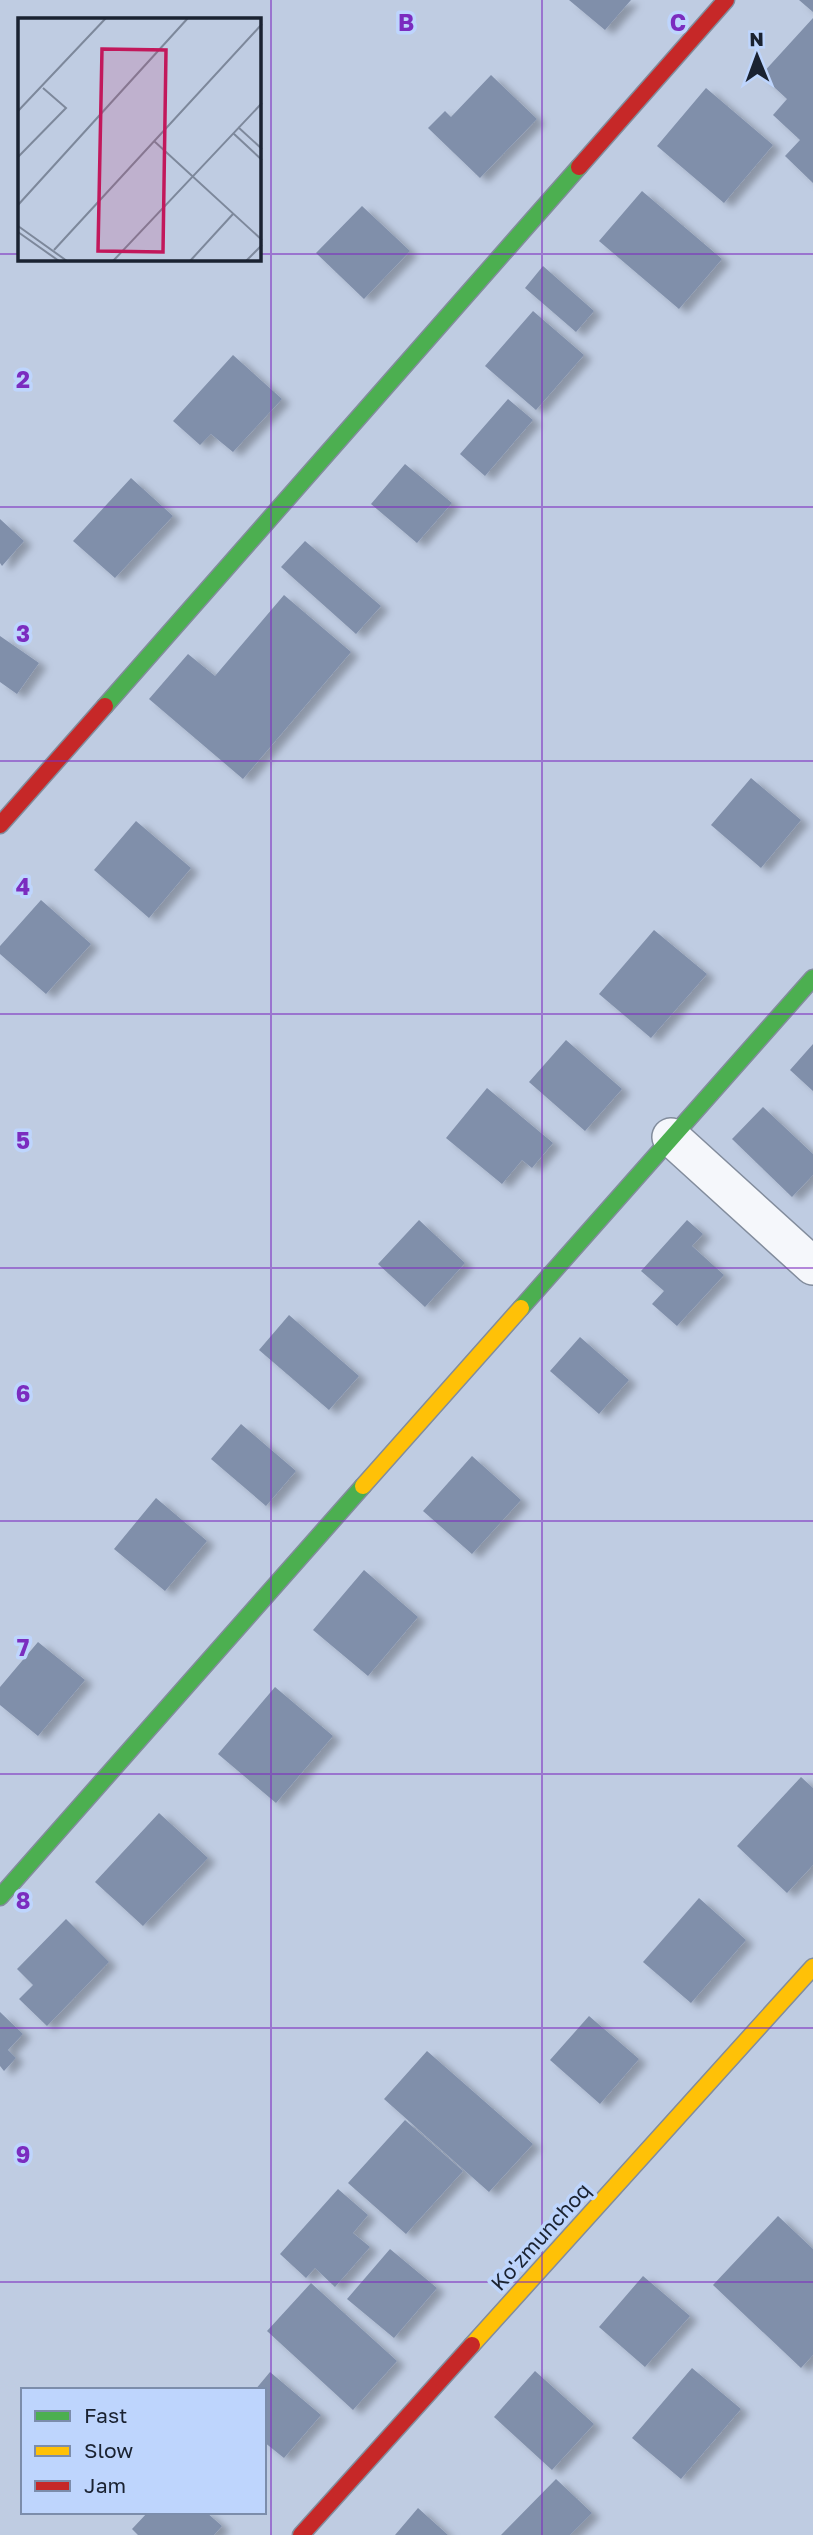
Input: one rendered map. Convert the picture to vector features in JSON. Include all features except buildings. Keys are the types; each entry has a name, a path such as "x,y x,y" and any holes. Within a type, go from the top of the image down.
{"street":[{"path":"0,825 726,0"},
{"path":"0,1897 813,978"},
{"path":"671,1137 813,1266"},
{"name":"Ko'zmunchoq","path":"301,2535 813,1966"}],"traffic: fast":[{"path":"105,706 579,167"},
{"path":"521,1308 813,978"},
{"path":"0,1897 363,1486"}],"traffic: slow":[{"path":"363,1486 521,1308"},
{"path":"472,2345 813,1967"}],"traffic: jam":[{"path":"579,167 726,0"},
{"path":"0,825 105,706"},
{"path":"301,2535 472,2345"}]}
